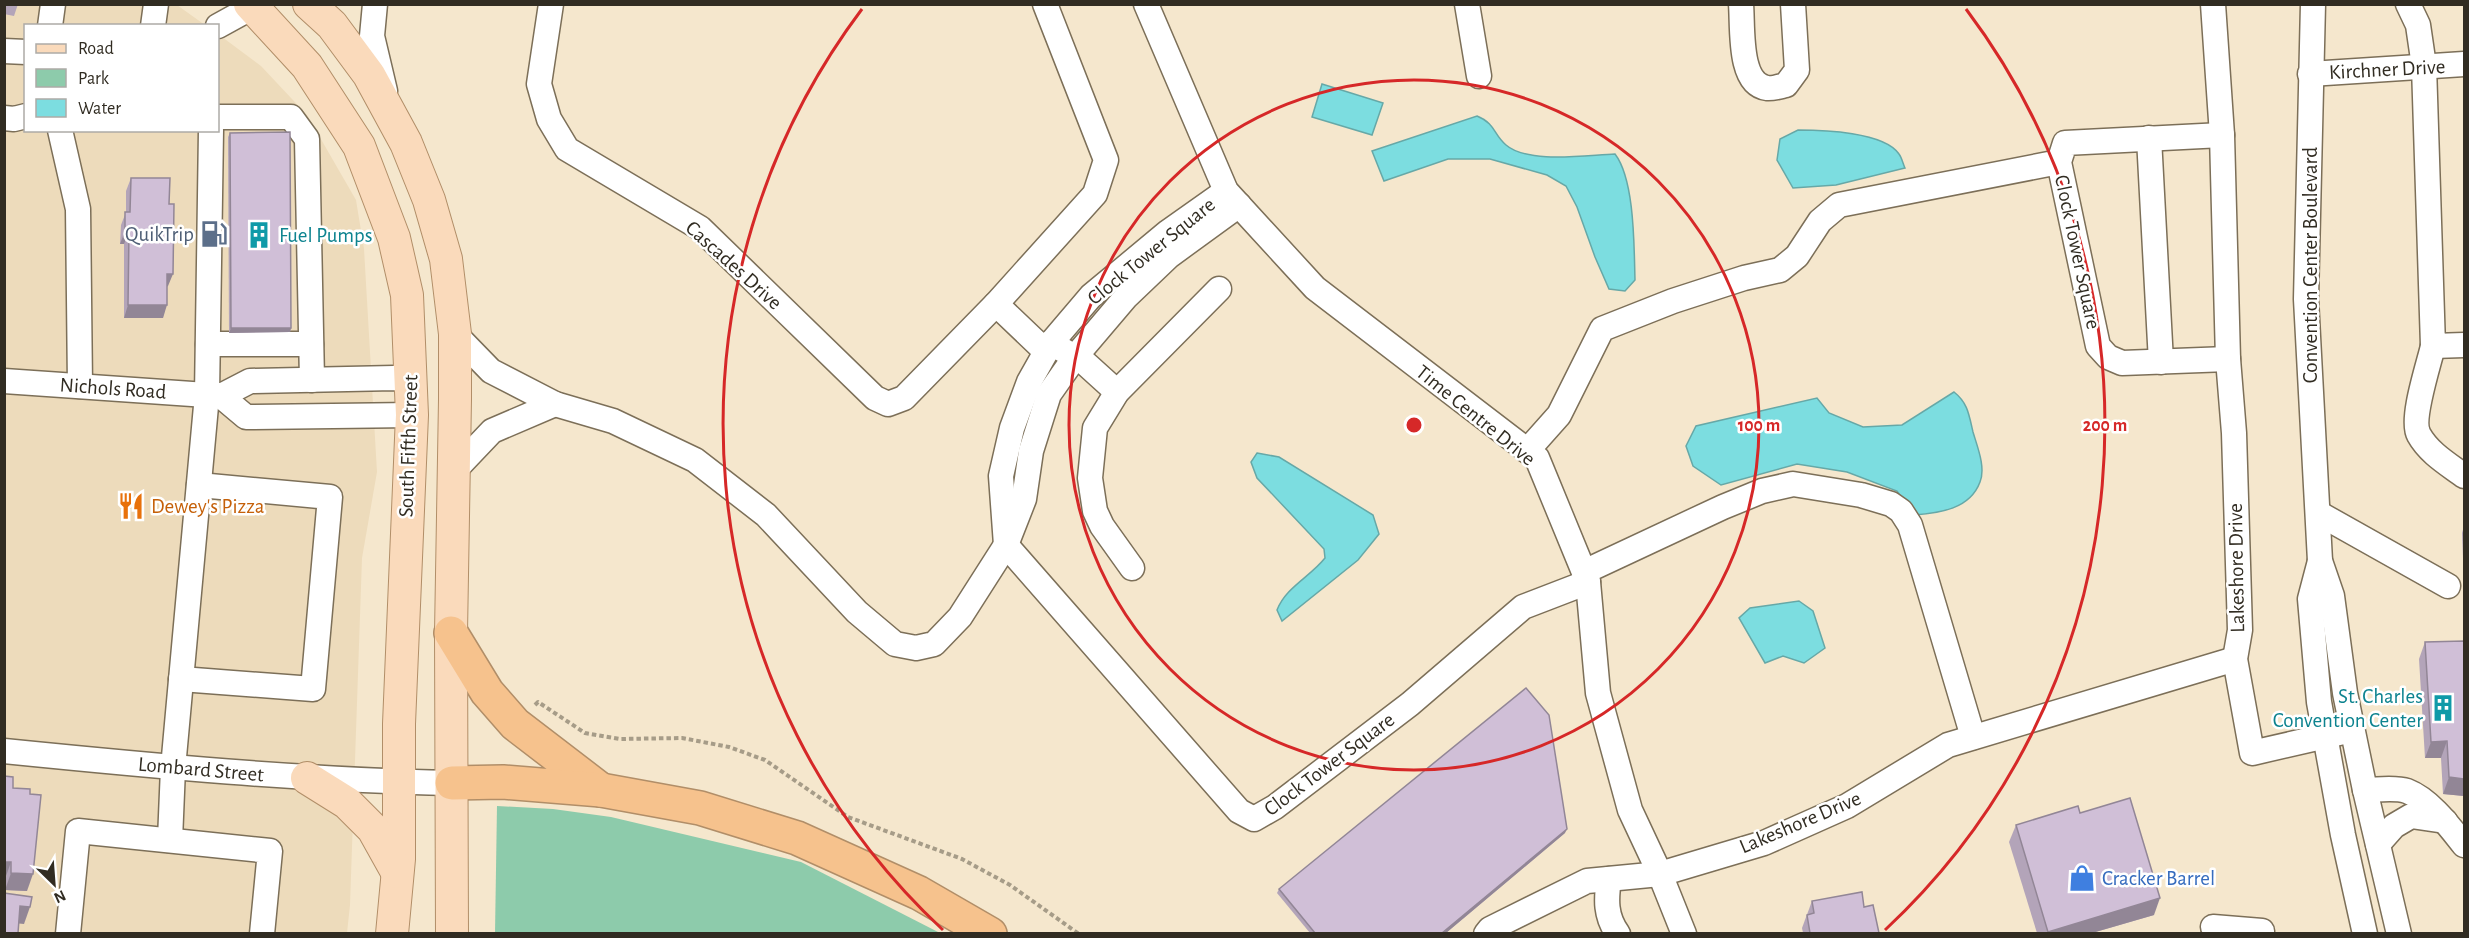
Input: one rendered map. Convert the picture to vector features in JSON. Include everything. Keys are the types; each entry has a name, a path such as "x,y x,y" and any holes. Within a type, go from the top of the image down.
{"highway":[{"path":"451,633 487,692 515,724 601,790"},
{"path":"452,783 503,782 601,790 700,808 797,838 919,893 990,933"}],"main road":[{"path":"309,4 339,33 369,75 405,143 429,200 446,259 455,334 451,633 452,933"},
{"name":"South Fifth Street","path":"254,5 307,66 359,146 394,238 407,295 412,415 397,782 398,873 392,933"},
{"path":"412,380 435,422 453,472"},
{"path":"307,778 347,803 373,829 398,873"}],"street":[{"path":"50,24 53,4"},
{"path":"153,24 156,4"},
{"path":"375,4 372,36 391,116"},
{"name":"Cascades Drive","path":"551,4 539,84 549,119 567,149 700,228 875,398 888,404 904,398 996,304 1095,194 1106,160 1045,4"},
{"name":"Time Centre Drive","path":"1146,4 1232,198 1315,288 1537,458 1586,577 1598,693 1630,810 1684,933"},
{"path":"1467,4 1479,76"},
{"path":"1741,4 1746,69 1752,81 1768,89 1786,85 1797,70 1793,4"},
{"name":"Lakeshore Drive","path":"1486,933 1587,881 1660,874 1764,843 1847,806 1948,745 2235,659 2240,630 2234,433 2228,359 2222,135 2213,4"},
{"name":"Convention Center Boulevard","path":"2313,4 2306,299 2320,561 2332,596 2352,730 2399,933"},
{"path":"2409,4 2418,25 2424,66 2433,346 2417,412 2417,432 2429,449 2464,476"},
{"path":"219,25 254,5"},
{"path":"4,51 24,52"},
{"name":"Kirchner Drive","path":"2310,74 2464,64"},
{"path":"4,118 24,116"},
{"path":"219,117 291,117 307,139 312,380"},
{"path":"60,132 78,209 80,386"},
{"path":"170,840 173,768 199,485 214,395 208,344 211,132"},
{"name":"Clock Tower Square","path":"2222,135 2065,142 2059,162 2098,346 2109,357 2122,363 2228,359"},
{"path":"2149,138 2161,362"},
{"path":"1527,451 1559,415 1602,329 1673,301 1744,278 1779,270 1797,256 1820,221 1839,205 2059,162"},
{"name":"Clock Tower Square","path":"1232,198 1168,232 1091,297 1051,343 1029,382 1012,428 1001,476 1006,545 1239,811 1254,819 1275,807 1410,704 1523,607 1586,577"},
{"name":"Clock Tower Square","path":"1006,545 1024,499 1031,451 1049,394 1075,357 1126,297 1232,198"},
{"path":"1132,568 1102,526 1095,511 1090,478 1095,428 1117,392 1219,289"},
{"path":"996,304 1040,346 1051,343 1075,357 1117,392"},
{"path":"455,334 491,371 555,404 613,421 695,460 766,515 857,612 895,644 916,648 934,644 960,617 1006,545"},
{"path":"208,344 311,344"},
{"path":"2433,346 2464,345"},
{"path":"214,395 250,381 394,378 412,380"},
{"name":"Nichols Road","path":"4,381 214,395"},
{"path":"214,395 246,417 412,415"},
{"path":"453,472 492,431 555,404"},
{"path":"1586,577 1723,507 1762,491 1792,484 1861,495 1891,504 1901,511 1910,525 1973,737"},
{"path":"181,679 313,688 330,497 199,485"},
{"path":"2318,513 2448,586"},
{"name":"Convention Center Boulevard","path":"2320,561 2310,599 2324,735 2365,933"},
{"path":"2235,659 2252,753 2352,730"},
{"name":"Lombard Street","path":"4,751 173,768 307,778 452,783"},
{"path":"2365,790 2404,790 2419,798 2445,821 2464,845"},
{"path":"2378,844 2394,826 2411,816 2445,821"},
{"path":"68,933 78,831 270,851 262,933"},
{"path":"1609,879 1606,901 1611,924 1618,933"},
{"path":"2213,927 2262,931"}],"path":[{"path":"531,708 538,702 585,733 620,739 682,738 729,747 765,760 848,817 962,859 1010,885 1079,933"}],"shaded area":[{"path":"5,5 177,5 204,24 24,24 24,132 219,132 219,35 261,66 307,115 356,200 364,249 377,472 362,558 350,905 347,933 5,934"}],"green space":[{"path":"497,806 553,809 611,817 801,862 940,933 495,933"}],"water":[{"path":"1322,84 1383,103 1372,135 1312,117"},
{"path":"1477,116 1488,122 1506,145 1528,155 1558,157 1615,154 1626,180 1634,233 1635,280 1625,291 1609,289 1577,207 1566,186 1547,175 1490,159 1448,159 1384,181 1372,151"},
{"path":"1798,130 1852,134 1880,141 1899,154 1905,168 1836,185 1793,188 1777,160 1780,139"},
{"path":"1954,392 1962,400 1969,415 1980,457 1982,476 1969,498 1962,504 1944,511 1914,515 1897,491 1847,472 1797,464 1721,485 1693,466 1686,446 1696,426 1817,398 1829,413 1863,427 1902,425"},
{"path":"1257,453 1279,457 1373,515 1379,534 1358,560 1282,621 1277,610 1281,602 1292,588 1325,558 1324,549 1257,478 1251,462"},
{"path":"1799,601 1813,611 1825,648 1804,663 1783,656 1765,663 1739,618 1750,608"}],"building":[{"name":"Fuel Pumps","path":"290,132 291,328 231,328 230,133"},
{"path":"131,178 170,178 169,204 174,204 173,274 167,274 167,305 128,305 129,231 125,231 125,212 130,212"},
{"name":"St. Charles Convention Center","path":"2464,641 2464,779 2449,777 2447,741 2431,742 2425,642"},
{"path":"1526,688 1549,715 1567,829 1442,933 1315,933 1279,889"},
{"path":"4,776 13,777 13,788 30,789 30,794 41,795 33,874 11,873 11,862 4,862"},
{"name":"Cracker Barrel","path":"2130,798 2160,898 2048,932 2016,825 2078,806 2080,813"},
{"path":"1862,892 1864,907 1873,905 1879,933 1810,933 1807,915 1814,913 1812,901"},
{"path":"4,893 32,897 30,907 20,906 18,933 4,933"}],"place":[{"name":"QuikTrip","path":"214,234"},
{"name":"Fuel Pumps","path":"259,235"},
{"name":"Dewey's Pizza","path":"131,506"},
{"name":"St. Charles Convention Center","path":"2443,708"},
{"name":"Cracker Barrel","path":"2082,878"}]}
